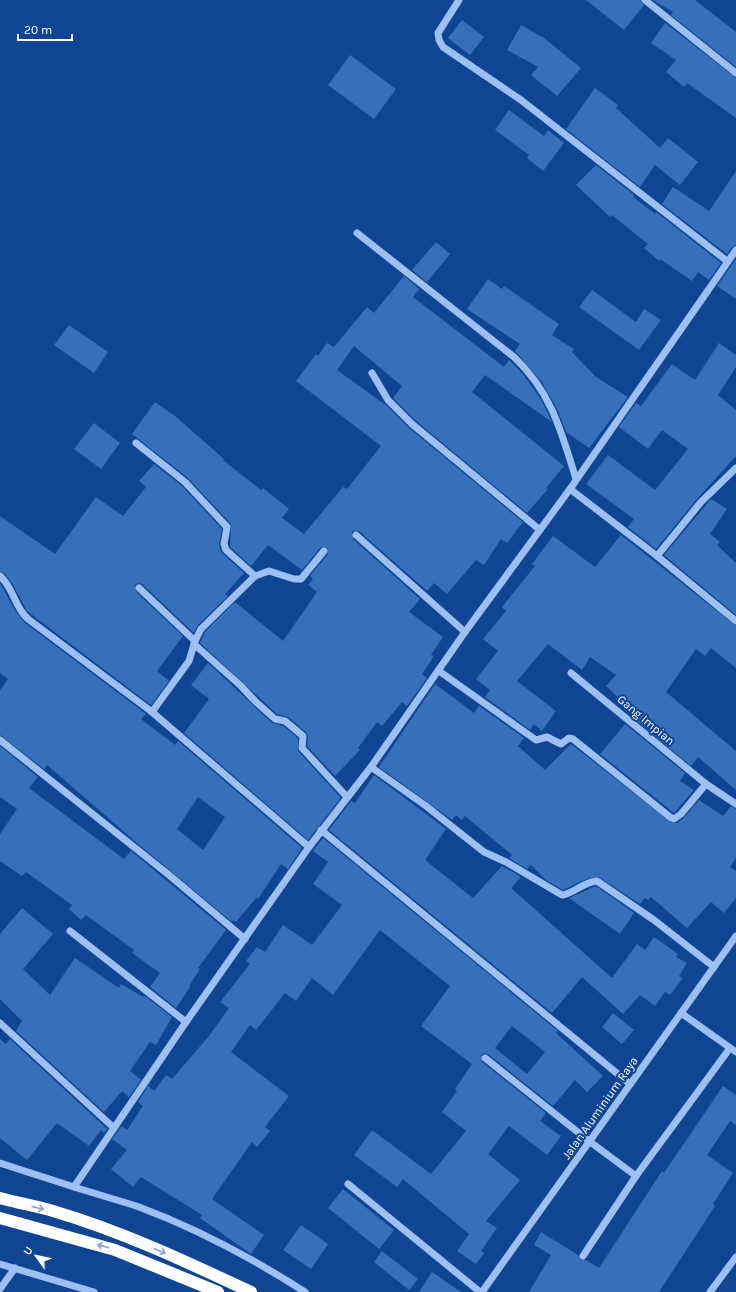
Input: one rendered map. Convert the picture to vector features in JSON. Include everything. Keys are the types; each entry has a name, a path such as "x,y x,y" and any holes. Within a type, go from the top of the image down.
{"highway":[{"path":"0,1198 54,1211 100,1228 156,1249 251,1292"},
{"path":"0,1218 115,1250 218,1292"}],"street":[{"path":"459,0 438,33 439,40 443,47 521,100 731,260"},
{"path":"645,0 736,73"},
{"path":"356,233 514,357 530,372 548,399 562,434 576,479"},
{"path":"74,1187 186,1022 321,830 371,767 465,632 570,489 731,260 736,250"},
{"path":"372,373 388,400 412,424 540,530"},
{"path":"136,443 185,482 218,516 227,527 224,544 226,550 255,576"},
{"path":"657,556 697,507 736,468"},
{"path":"570,489 657,556 736,621"},
{"path":"356,535 465,632"},
{"path":"152,712 189,661 194,643 201,629 255,576 269,571 294,579 301,579 324,551"},
{"path":"0,576 8,585 18,609 28,619 152,712 309,847"},
{"path":"139,588 194,643 275,719 285,721 303,736 302,748 347,797"},
{"path":"439,671 530,737 539,741 547,737 561,744 569,738 573,739 674,819 681,814 706,784"},
{"name":"Gang Impian","path":"571,673 706,784 736,804"},
{"path":"0,740 169,874 245,940"},
{"path":"371,767 426,806 484,852 506,862 562,895 568,894 583,884 597,881 654,920 714,967"},
{"path":"321,830 630,1084"},
{"path":"70,931 186,1022"},
{"name":"Jalan Aluminium Raya","path":"481,1292 736,936"},
{"path":"583,1256 636,1176 733,1050 681,1013"},
{"path":"0,1023 114,1128"},
{"path":"485,1058 589,1142 636,1176"},
{"path":"0,1163 138,1207 200,1232 258,1262 305,1292"},
{"path":"348,1184 481,1292"},
{"path":"710,1292 736,1257"},
{"path":"0,1264 94,1292"},
{"path":"0,1289 15,1268"}],"building":[{"path":"586,0 640,0 644,5 624,30"},
{"path":"653,0 695,0 736,32 736,67 671,15 673,12"},
{"path":"462,20 484,37 470,55 448,38"},
{"path":"665,23 736,78 736,118 687,83 684,87 666,72 676,60 651,43"},
{"path":"521,25 544,38 581,68 557,96 531,75 538,67 507,50"},
{"path":"350,55 396,89 374,119 328,85"},
{"path":"595,88 618,105 616,108 660,148 668,138 698,162 680,185 655,165 640,187 566,129"},
{"path":"509,110 544,136 548,130 564,143 543,171 527,158 529,155 495,130"},
{"path":"596,165 634,195 633,197 655,214 656,212 721,263 709,280 698,272 692,281 660,259 659,261 644,248 648,244 612,215 610,217 576,185"},
{"path":"736,171 736,245 732,247 727,254 662,204 673,187 709,211"},
{"path":"436,242 450,254 427,282 412,270"},
{"path":"736,259 736,299 717,286"},
{"path":"404,276 419,289 413,297 504,367 509,360 523,374 542,401 552,422 485,375 472,392 564,466 546,488 548,489 527,513 415,420 393,398 402,386 354,346 337,370 387,406 409,428 523,522 507,543 501,539 484,565 476,560 447,594 434,583 427,591 359,531 355,530 352,532 353,539 420,599 409,612 443,637 431,655 434,656 422,674 427,678 407,706 402,702 382,726 377,722 358,748 360,750 335,776 307,746 308,736 306,732 288,717 277,714 200,643 205,632 235,602 283,641 317,592 308,585 313,579 310,576 328,554 328,549 324,546 320,548 302,570 268,545 251,566 230,547 231,524 188,478 132,434 155,402 175,416 224,459 223,460 261,490 263,488 289,509 282,518 304,534 343,487 347,489 381,446 296,381 316,354 318,356 327,343 334,347 367,307 374,313"},
{"path":"488,279 502,289 504,286 559,324 552,335 574,349 572,352 596,377 628,397 589,448 566,432 558,411 542,382 515,351 520,344 467,309"},
{"path":"592,290 636,322 644,309 661,320 639,350 579,307"},
{"path":"69,325 108,352 94,373 54,345"},
{"path":"719,343 736,355 736,367 718,395 736,410 736,456 697,499 656,549 628,527 634,519 586,484 608,455 655,490 688,449 662,430 648,449 619,427 636,403 641,406 672,364 695,380"},
{"path":"94,423 120,443 101,469 74,449"},
{"path":"154,464 182,486 222,529 219,544 221,552 244,573 225,594 228,596 198,625 194,633 142,584 138,583 135,585 136,592 183,636 157,671 169,681 151,705 27,611 12,583 4,573 0,571 0,516 55,554 96,497 123,516 146,487 139,481"},
{"path":"711,499 727,509 710,534 720,542 717,545 736,563 736,615 664,555"},
{"path":"621,535 736,626 736,668 711,648 705,656 696,649 666,692 736,751 736,790 698,757 691,766 631,716 634,713 606,686 616,675 590,657 582,670 548,644 517,681 556,711 542,731 534,724 530,730 485,697 490,690 476,679 498,651 483,639 506,611 502,607 535,566 532,564 553,536 595,567"},
{"path":"0,583 16,612 25,623 146,714 141,719 175,745 178,741 302,848 288,869 281,864 258,899 256,898 236,922 233,920 232,922 137,843 47,765 44,769 0,735 0,690 8,679 0,673","holes":["198,797 225,817 203,850 177,829"]},
{"path":"208,663 272,723 283,726 298,738 298,751 341,798 308,840 184,733 209,699 191,685"},
{"path":"435,684 474,713 479,706 524,738 518,746 545,770 571,744 672,823 677,823 684,818 699,800 723,816 731,806 736,809 736,858 730,867 736,871 736,898 724,913 711,902 687,928 651,897 648,900 645,898 640,904 599,877 586,879 563,890 546,880 531,865 527,869 509,858 512,855 465,816 462,820 456,815 452,820 379,767"},
{"path":"625,724 685,773 680,781 694,790 674,813 600,754"},
{"path":"0,746 38,777 29,788 124,859 131,851 226,930 198,968 200,969 176,1008 150,987 160,973 132,953 134,950 86,915 81,920 69,909 72,905 26,872 22,876 0,861 0,834 17,809 0,797"},
{"path":"374,775 446,829 425,860 473,898 502,866 521,877 511,888 612,978 637,944 645,950 654,937 678,954 676,957 687,963 679,976 683,978 670,995 665,992 655,1006 640,995 623,1014 582,977 552,1013 329,830 351,801 355,803"},
{"path":"323,838 558,1031 556,1033 603,1076 587,1092 575,1080 553,1106 488,1054 484,1053 481,1055 482,1062 546,1113 540,1121 561,1136 547,1155 509,1126 488,1154 520,1180 486,1221 497,1228 481,1251 484,1253 476,1264 457,1251 469,1234 403,1179 397,1187 354,1155 372,1130 431,1174 466,1131 442,1112 457,1091 455,1089 472,1064 421,1026 450,986 380,930 333,995 312,978 296,1001 285,993 256,1030 250,1025 231,1052 289,1096 265,1127 270,1131 257,1147 252,1142 212,1199 264,1235 251,1254 200,1218 202,1215 141,1177 133,1187 111,1169 127,1150 112,1139 122,1126 127,1130 143,1106 138,1102 148,1086 154,1091 166,1075 172,1079 209,1036 229,1008 220,1002 250,964 246,961 257,947 265,952 283,925 312,945 342,905 313,884 328,862 313,851","holes":["512,1026 545,1052 527,1074 495,1048"]},
{"path":"596,886 634,913 620,934 569,898"},
{"path":"22,908 53,934 23,969 50,995 75,958 119,988 121,984 143,997 145,996 172,1017 156,1045 150,1042 130,1071 141,1080 129,1097 122,1091 104,1112 16,1031 22,1021 0,999 0,934"},
{"path":"613,1013 634,1030 622,1044 602,1027"},
{"path":"0,1039 6,1044 10,1039 107,1129 104,1133 101,1130 89,1146 57,1123 27,1160 0,1138"},
{"path":"723,1086 736,1095 736,1125 730,1121 707,1155 733,1173 713,1204 715,1206 659,1292 529,1292 551,1255 534,1245 541,1232 578,1255 581,1260 586,1260 599,1268 662,1171 664,1173"},
{"path":"343,1189 394,1230 379,1249 328,1208"},
{"path":"301,1225 328,1244 311,1269 283,1250"},
{"path":"382,1251 418,1279 409,1290 374,1262"},
{"path":"432,1272 461,1292 419,1292"}]}
